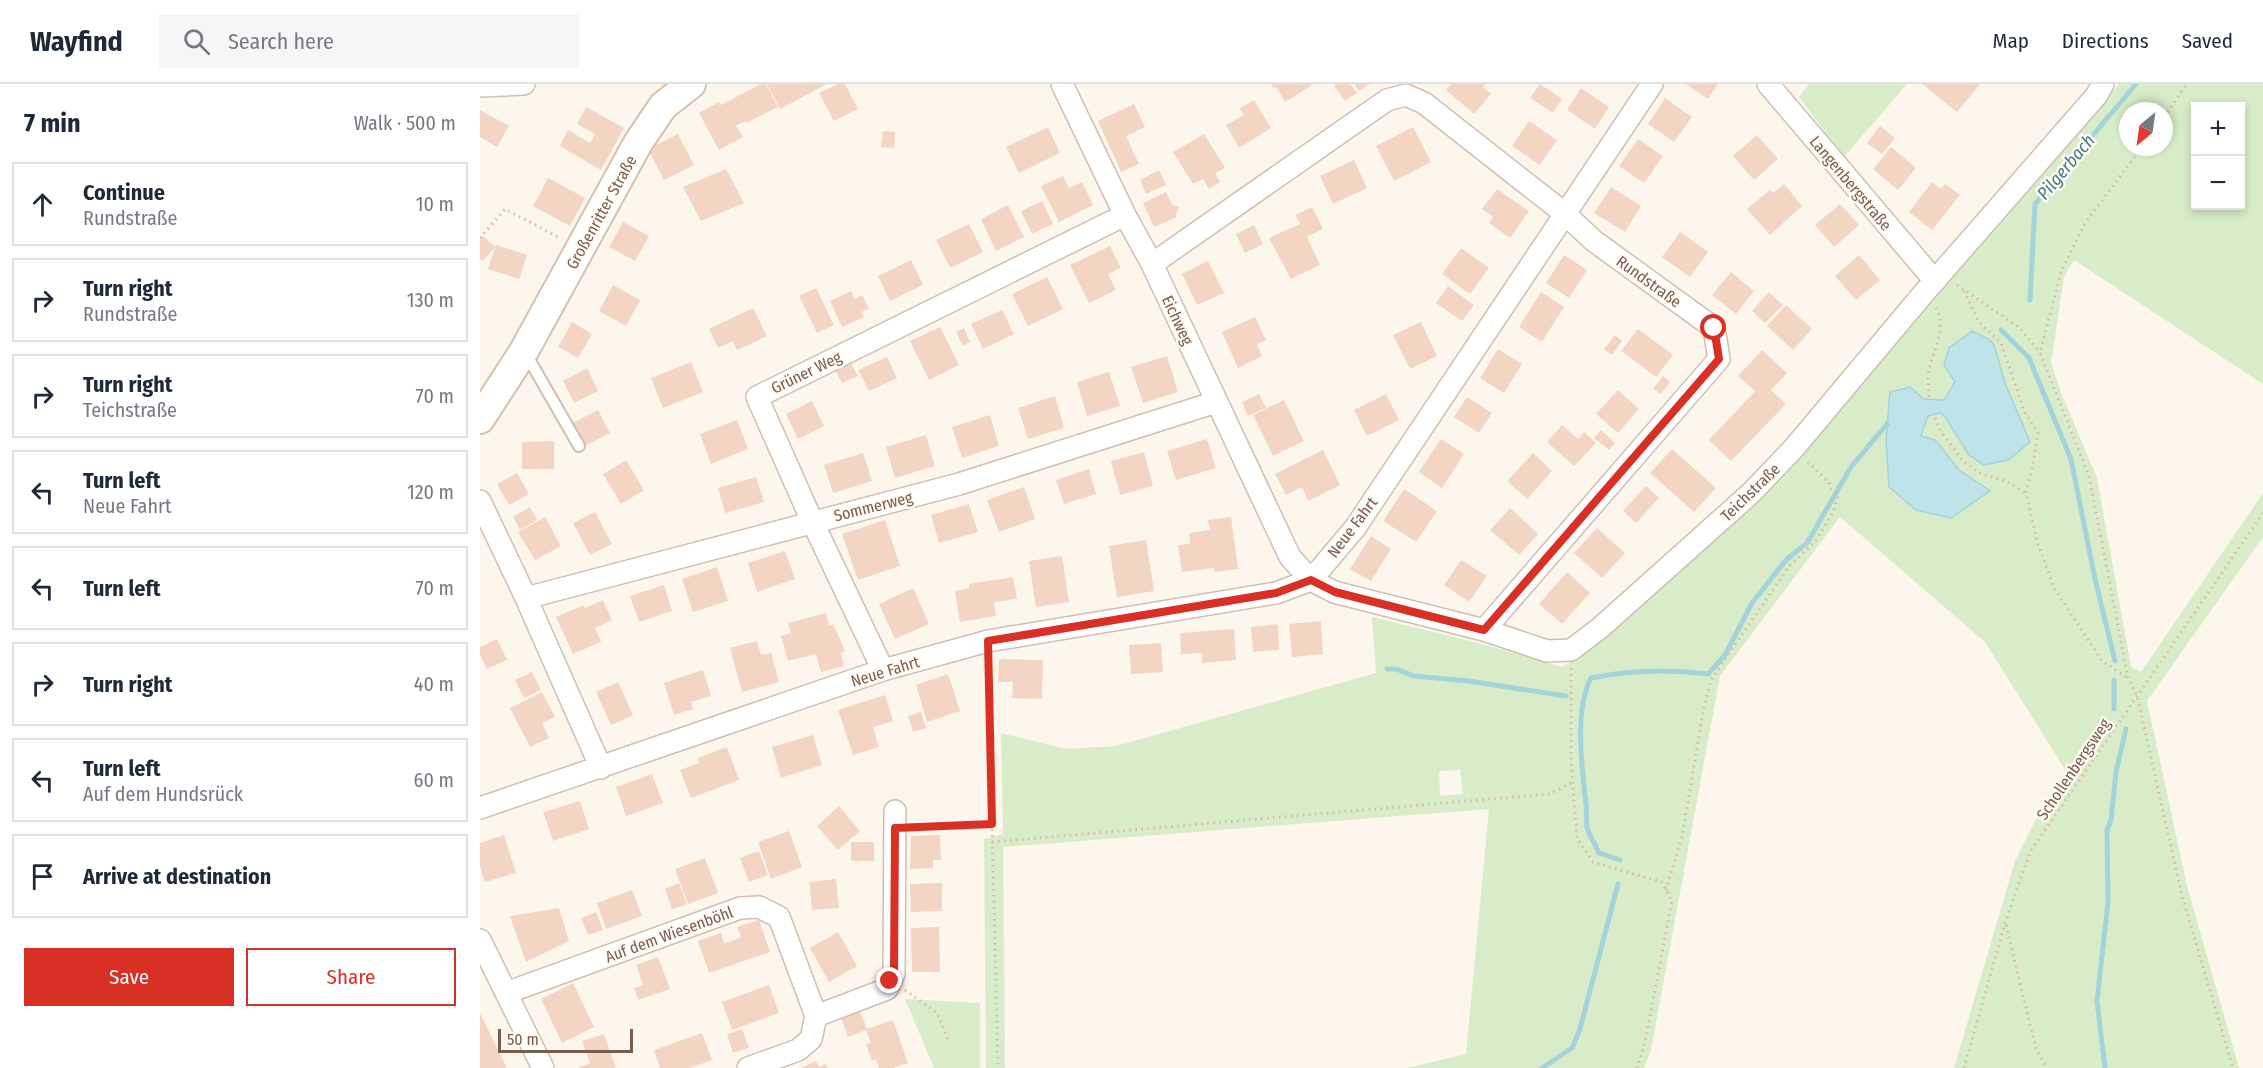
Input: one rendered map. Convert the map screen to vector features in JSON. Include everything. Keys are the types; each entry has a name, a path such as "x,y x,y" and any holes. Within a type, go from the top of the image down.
{"main road":[{"name":"Großenritter Straße","path":"480,419 524,351 638,143 663,106 691,84"}],"street":[{"path":"480,86 521,84"},
{"name":"Eichweg","path":"1062,84 1152,264 1290,557 1311,580"},
{"name":"Neue Fahrt","path":"480,808 883,670 988,641 1276,593 1311,580 1355,528 1652,84"},
{"name":"Langenbergstraße","path":"1768,84 1929,288"},
{"name":"Teichstraße","path":"1571,650 1600,628 1752,493 1794,448 2096,96 2103,84"},
{"name":"Rundstraße","path":"1387,100 1406,94 1424,103 1564,213 1594,241 1714,328 1719,359 1484,630"},
{"path":"1152,264 1387,100"},
{"name":"Grüner Weg","path":"883,670 812,521 757,397 1125,214"},
{"name":"Sommerweg","path":"526,598 959,484 1216,402"},
{"path":"480,501 526,598 601,768"},
{"path":"1311,580 1335,592 1484,630 1547,651 1571,650"},
{"path":"748,1068 798,1050 811,1039 816,1016 887,989 894,974 895,819"},
{"name":"Auf dem Wiesenböhl","path":"506,993 740,908 759,907 779,916 816,1016"},
{"path":"480,940 543,1068"}],"lane":[{"path":"1387,100 1409,84"},
{"path":"524,351 579,446"}],"path":[{"path":"2173,104 2187,84"},
{"path":"2040,354 2061,272 2085,223 2135,156"},
{"path":"480,238 504,209 580,249"},
{"path":"1929,396 1928,377 1939,338 1939,314 1929,288 1953,281 1964,291 2020,328 2040,354 2089,476 2128,678 2137,695 2182,896 2232,1068"},
{"path":"1964,291 1979,322 2001,344 2025,413 2038,433 2026,493 2037,541 2054,588 2102,661 2128,678"},
{"path":"1935,418 1940,430 1962,460 1979,473 2008,482 2026,493"},
{"path":"1666,890 1682,837 1703,712 1711,680 1790,565 1815,542 1834,510 1838,494 1794,448"},
{"name":"Schollenbergsweg","path":"1964,1068 2005,923 2030,852 2263,513"},
{"path":"988,641 998,1068"},
{"path":"1571,650 1573,782 1577,838 1593,861 1662,882 1672,901 1645,1042 1637,1068"},
{"path":"992,842 1549,794 1573,782"},
{"path":"895,819 992,824"},
{"path":"2005,923 2036,1048 2047,1068"},
{"path":"890,981 937,1013 949,1042"}],"green space":[{"path":"1809,84 1907,84 1844,157 1799,97"},
{"path":"2119,84 2263,84 2263,384 2074,260 2064,277 2051,363 2097,478 2131,667 2141,672 2263,493 2263,537 2147,701 2187,886 2239,1068 1954,1068 2015,861 2043,805 2066,771 1985,642 1840,517 1720,676 1651,1050 1644,1068 1407,1068 1466,1054 1489,809 1003,847 1005,1068 986,1068 984,839 1003,834 1001,733 1066,749 1116,746 1376,673 1372,617 1475,642 1562,667 1581,656 1759,495 1859,387","holes":["1994,345 2005,383 1944,415 1940,413 1928,416 1920,436 1935,440 1959,470 1989,491 1889,487 1910,387 1924,399 1944,401 1955,382 1944,365","1460,770 1463,794 1440,796 1439,771"]},
{"path":"905,999 980,1003 980,1068 934,1068"}],"water":[{"path":"1972,331 1989,339 1994,345 2005,383 2030,442 2008,460 1984,465 1969,455 1944,415 1940,413 1928,416 1921,436 1935,440 1959,470 1990,491 1951,518 1916,510 1889,487 1886,439 1890,392 1910,387 1924,399 1944,400 1955,382 1944,365 1949,348"}],"building":[{"path":"761,84 766,84 778,107 736,126 743,137 719,150 699,113 719,102 721,105"},
{"path":"767,84 827,84 780,109"},
{"path":"838,84 845,84 858,109 834,121 819,93"},
{"path":"1271,84 1314,84 1285,102 1276,87 1274,88"},
{"path":"1350,84 1357,93 1345,101 1334,86"},
{"path":"1354,84 1370,84 1359,91"},
{"path":"1451,84 1486,84 1483,87 1491,94 1474,114 1446,90"},
{"path":"1540,84 1562,99 1553,113 1530,98"},
{"path":"1686,84 1718,84 1708,99"},
{"path":"1922,84 1980,84 1957,112"},
{"path":"1581,88 1609,107 1595,129 1567,110"},
{"path":"1665,98 1692,117 1674,142 1648,124"},
{"path":"1254,100 1271,128 1239,148 1226,125 1244,115 1240,108"},
{"path":"1134,104 1145,127 1126,136 1139,164 1121,172 1098,121"},
{"path":"586,107 624,128 601,170 560,146 568,130 590,143 595,134 577,124"},
{"path":"480,110 509,126 497,147 480,137"},
{"path":"1529,121 1557,140 1540,165 1512,146"},
{"path":"1880,126 1895,138 1882,154 1867,143"},
{"path":"1048,127 1060,153 1019,173 1006,147"},
{"path":"1413,127 1431,162 1394,181 1376,146"},
{"path":"883,131 895,132 894,148 881,147"},
{"path":"678,134 694,165 664,180 648,149"},
{"path":"1204,134 1225,168 1215,173 1220,182 1209,189 1203,179 1193,184 1173,152"},
{"path":"1757,135 1778,159 1754,180 1733,156"},
{"path":"1638,139 1663,156 1644,183 1619,166"},
{"path":"1891,147 1916,168 1898,190 1873,169"},
{"path":"1354,160 1367,188 1333,204 1320,176"},
{"path":"726,169 744,203 701,221 683,187"},
{"path":"1159,170 1166,185 1146,194 1140,180"},
{"path":"1063,176 1069,188 1082,182 1093,205 1059,222 1041,186"},
{"path":"548,178 585,198 570,226 533,206"},
{"path":"1932,182 1941,189 1945,184 1960,195 1932,230 1909,212"},
{"path":"1784,184 1802,206 1770,235 1747,209 1770,190 1773,193"},
{"path":"1611,187 1641,206 1625,232 1594,213"},
{"path":"1497,189 1529,211 1510,238 1489,223 1493,217 1482,209"},
{"path":"1166,192 1172,205 1179,207 1177,217 1154,227 1143,203"},
{"path":"1042,201 1053,224 1032,234 1021,211"},
{"path":"1840,204 1859,225 1834,247 1815,225"},
{"path":"1008,205 1024,237 996,251 981,219"},
{"path":"1312,207 1323,229 1307,237 1320,265 1291,279 1269,238 1300,224 1295,215"},
{"path":"623,222 649,236 635,261 609,247"},
{"path":"969,224 983,252 950,268 936,240"},
{"path":"1254,225 1263,244 1245,253 1236,234"},
{"path":"1680,232 1708,252 1690,277 1662,257"},
{"path":"483,236 495,247 483,261 480,259 480,239"},
{"path":"496,245 527,255 519,279 488,269"},
{"path":"1110,246 1121,268 1108,274 1116,290 1089,303 1070,265"},
{"path":"1461,248 1489,268 1470,294 1442,274"},
{"path":"1564,255 1587,270 1569,298 1546,283"},
{"path":"1859,255 1880,280 1856,300 1835,276"},
{"path":"911,260 923,285 890,301 878,276"},
{"path":"1208,261 1224,293 1197,305 1182,274"},
{"path":"1731,272 1754,291 1736,314 1712,295"},
{"path":"1047,277 1063,309 1028,326 1012,294"},
{"path":"613,285 640,300 626,326 599,311"},
{"path":"1448,286 1474,305 1462,321 1436,303"},
{"path":"816,288 834,325 817,333 799,296"},
{"path":"851,291 855,299 862,295 869,309 861,312 864,317 842,327 830,301"},
{"path":"1541,292 1564,307 1542,342 1519,327"},
{"path":"1769,292 1783,305 1765,323 1752,311"},
{"path":"1786,305 1812,329 1793,350 1767,326"},
{"path":"753,308 767,336 737,350 733,341 718,348 709,329"},
{"path":"1002,310 1014,334 983,349 971,324"},
{"path":"1255,317 1266,340 1257,344 1262,356 1238,368 1222,332"},
{"path":"572,322 592,334 578,358 558,347"},
{"path":"1421,322 1437,356 1410,369 1393,335"},
{"path":"940,327 959,365 929,380 910,341"},
{"path":"964,328 970,342 963,346 956,332"},
{"path":"1638,329 1673,355 1656,377 1621,351"},
{"path":"1615,335 1622,341 1612,355 1604,349"},
{"path":"1498,349 1522,364 1504,393 1480,378"},
{"path":"1762,350 1787,373 1771,390 1786,404 1731,461 1709,440 1755,391 1738,376"},
{"path":"1167,356 1178,392 1143,403 1131,367"},
{"path":"887,357 897,378 869,391 858,370"},
{"path":"850,361 858,376 842,383 834,368"},
{"path":"691,362 703,392 663,408 651,378"},
{"path":"587,368 598,391 574,403 563,381"},
{"path":"1109,372 1120,406 1087,416 1077,382"},
{"path":"1663,376 1670,382 1661,394 1653,389"},
{"path":"1618,390 1639,409 1618,433 1596,414"},
{"path":"1259,394 1266,408 1248,416 1242,402"},
{"path":"1386,394 1399,420 1367,436 1354,410"},
{"path":"1055,396 1064,428 1028,439 1018,408"},
{"path":"1467,397 1492,413 1479,433 1454,417"},
{"path":"1284,400 1304,441 1273,456 1253,415"},
{"path":"812,401 824,426 798,439 786,414"},
{"path":"598,410 610,433 585,446 573,423"},
{"path":"990,415 999,446 962,458 952,427"},
{"path":"737,420 748,449 711,464 700,434"},
{"path":"1562,425 1578,439 1584,432 1596,443 1574,466 1547,442"},
{"path":"1601,430 1615,443 1609,450 1594,438"},
{"path":"926,435 935,466 895,478 886,447"},
{"path":"1207,439 1216,468 1176,480 1167,451"},
{"path":"1441,439 1464,454 1442,488 1419,472"},
{"path":"554,441 554,469 522,469 522,442"},
{"path":"1672,449 1716,488 1694,512 1650,473"},
{"path":"1323,450 1340,485 1308,501 1302,487 1286,495 1275,474"},
{"path":"1144,452 1153,486 1120,495 1111,461"},
{"path":"863,453 872,481 833,493 824,465"},
{"path":"1533,453 1552,471 1527,499 1507,481"},
{"path":"626,460 644,490 621,504 603,474"},
{"path":"1089,469 1096,494 1064,504 1056,480"},
{"path":"517,473 529,494 509,505 497,484"},
{"path":"756,477 764,502 725,513 718,488"},
{"path":"1646,486 1659,498 1636,523 1623,511"},
{"path":"1024,487 1035,519 999,532 987,500"},
{"path":"1404,489 1437,511 1416,542 1383,521"},
{"path":"969,504 978,532 939,543 931,515"},
{"path":"530,507 537,520 520,530 513,517"},
{"path":"1510,508 1538,534 1519,555 1490,530"},
{"path":"595,512 612,544 590,555 573,523"},
{"path":"545,517 561,546 535,560 518,532"},
{"path":"1231,517 1238,569 1215,572 1214,568 1182,572 1178,545 1190,544 1189,533 1210,530 1208,520"},
{"path":"885,520 900,566 858,580 842,534"},
{"path":"1597,528 1625,553 1602,578 1574,553"},
{"path":"1371,536 1391,549 1371,581 1350,569"},
{"path":"1146,540 1154,591 1117,597 1109,546"},
{"path":"785,551 795,579 757,592 748,563"},
{"path":"1062,556 1069,602 1036,607 1029,561"},
{"path":"1461,560 1487,576 1469,602 1444,585"},
{"path":"717,567 728,601 693,612 682,579"},
{"path":"1567,572 1590,593 1562,624 1539,604"},
{"path":"1013,577 1017,599 994,602 996,616 960,622 955,591 969,588 969,584"},
{"path":"664,585 672,611 639,622 630,596"},
{"path":"913,588 929,624 895,639 879,604"},
{"path":"603,600 612,620 595,628 601,642 573,654 556,617"},
{"path":"826,613 829,626 833,624 845,651 841,653 844,666 821,672 816,654 788,661 781,636 791,633 788,623"},
{"path":"1321,621 1323,654 1292,657 1289,624"},
{"path":"1278,624 1279,650 1253,652 1251,627"},
{"path":"1234,629 1236,660 1202,663 1202,653 1181,654 1180,633"},
{"path":"497,639 507,660 487,669 480,655 480,647"},
{"path":"757,641 761,655 771,653 779,682 742,692 730,648"},
{"path":"1161,643 1163,672 1131,674 1129,645"},
{"path":"999,659 1043,660 1042,699 1012,698 1013,682 998,682"},
{"path":"703,670 711,696 691,702 693,709 674,715 664,683"},
{"path":"532,672 541,690 524,698 515,680"},
{"path":"948,674 960,711 927,722 916,685"},
{"path":"618,682 633,715 611,725 596,692"},
{"path":"542,692 555,717 542,723 549,738 530,747 510,708"},
{"path":"885,695 893,721 873,727 879,747 853,755 838,710"},
{"path":"921,712 926,728 913,732 908,716"},
{"path":"813,735 822,765 781,778 772,747"},
{"path":"727,747 739,780 691,798 680,770 699,763 698,758"},
{"path":"652,774 663,803 626,816 616,787"},
{"path":"580,801 589,829 553,841 543,812"},
{"path":"839,806 860,831 838,850 817,826"},
{"path":"789,831 802,867 771,879 758,842"},
{"path":"504,835 516,873 485,882 480,867 480,843"},
{"path":"940,835 941,860 933,860 933,868 910,869 911,836"},
{"path":"851,842 874,842 874,861 851,861"},
{"path":"759,851 768,875 749,882 740,858"},
{"path":"705,858 718,893 688,904 675,869"},
{"path":"836,879 839,908 812,910 809,882"},
{"path":"679,883 687,904 672,909 665,889"},
{"path":"942,883 942,911 911,912 910,884"},
{"path":"632,890 642,916 606,929 597,903"},
{"path":"559,908 569,941 526,962 510,916"},
{"path":"596,912 603,930 588,935 581,918"},
{"path":"759,920 770,952 709,973 698,941 721,933 724,943 732,941 741,937 737,927"},
{"path":"939,927 940,972 912,972 911,928"},
{"path":"838,932 857,966 829,982 810,948"},
{"path":"658,957 670,989 638,1000 634,988 643,985 636,965"},
{"path":"573,983 594,1027 562,1043 541,999"},
{"path":"769,985 779,1013 732,1030 722,1002"},
{"path":"860,1011 867,1029 893,1020 908,1063 893,1068 879,1068 876,1059 872,1061 866,1044 871,1043 866,1030 848,1037 841,1018"},
{"path":"480,1013 507,1068 480,1068"},
{"path":"742,1029 749,1048 733,1053 727,1034"},
{"path":"702,1033 712,1060 690,1068 660,1068 654,1050"},
{"path":"604,1034 616,1068 577,1068 590,1063 582,1041"},
{"path":"816,1061 819,1067 825,1064 828,1068 801,1068"}],"waterway":[{"name":"Pilgerbach","path":"2030,300 2035,204 2136,84"},
{"path":"2001,330 2029,358 2071,459 2095,579 2115,661"},
{"path":"1620,860 1599,853 1587,827 1581,757 1581,722 1582,706 1591,678 1649,671 1708,674 1725,655 1752,603 1786,560 1807,543 1851,467 1887,424"},
{"path":"1387,669 1396,669 1414,676 1468,681 1566,696"},
{"path":"2114,680 2114,709"},
{"path":"2105,1068 2097,1001 2108,902 2107,830 2111,820 2116,772 2126,729"},
{"path":"1542,1068 1572,1048 1580,1029 1618,884"}],"route":[{"path":"890,981 894,974 895,828 992,824 988,641 1276,593 1311,580 1335,592 1484,630 1719,359 1714,328"}]}
